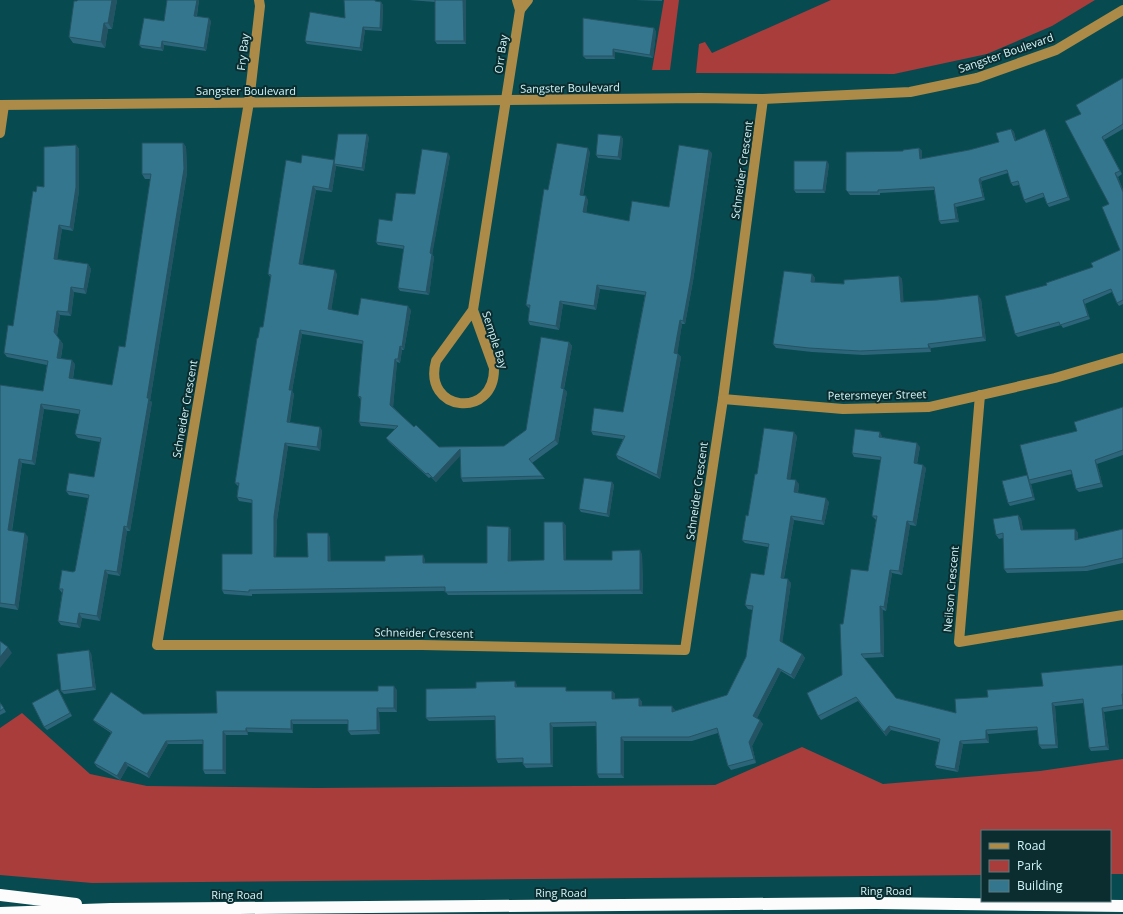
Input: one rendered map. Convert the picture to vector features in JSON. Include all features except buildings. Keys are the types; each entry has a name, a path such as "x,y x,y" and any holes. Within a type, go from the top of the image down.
{"highway":[{"path":"0,894 111,909"},
{"name":"Ring Road","path":"0,913 111,909 867,904 1123,906"}],"street":[{"name":"Orr Bay","path":"506,101 518,5 528,0"},
{"name":"Fry Bay","path":"249,102 261,2"},
{"name":"Sangster Boulevard","path":"2,105 700,98 763,99 910,92 977,78 1056,50 1123,10"},
{"name":"Schneider Crescent","path":"249,102 157,645 422,645 686,650 723,400 763,99"},
{"name":"Semple Bay","path":"473,310 494,368 494,378 486,395 470,404 460,404 443,396 437,388 434,379 434,370 436,361 473,310 506,101"},
{"path":"0,133 2,105"},
{"name":"Petersmeyer Street","path":"723,400 843,409 929,406 1055,378 1123,358"},
{"name":"Neilson Crescent","path":"980,395 959,642 1123,614"}],"green space":[{"path":"664,0 679,0 670,70 652,70"},
{"path":"831,0 1095,0 1052,26 987,54 894,74 696,73 699,44 705,42 712,53"},
{"path":"22,713 90,774 147,786 316,788 715,785 802,747 883,784 1040,771 1123,759 1123,874 1111,874 1111,830 981,830 981,875 92,883 0,875 0,728"}]}
